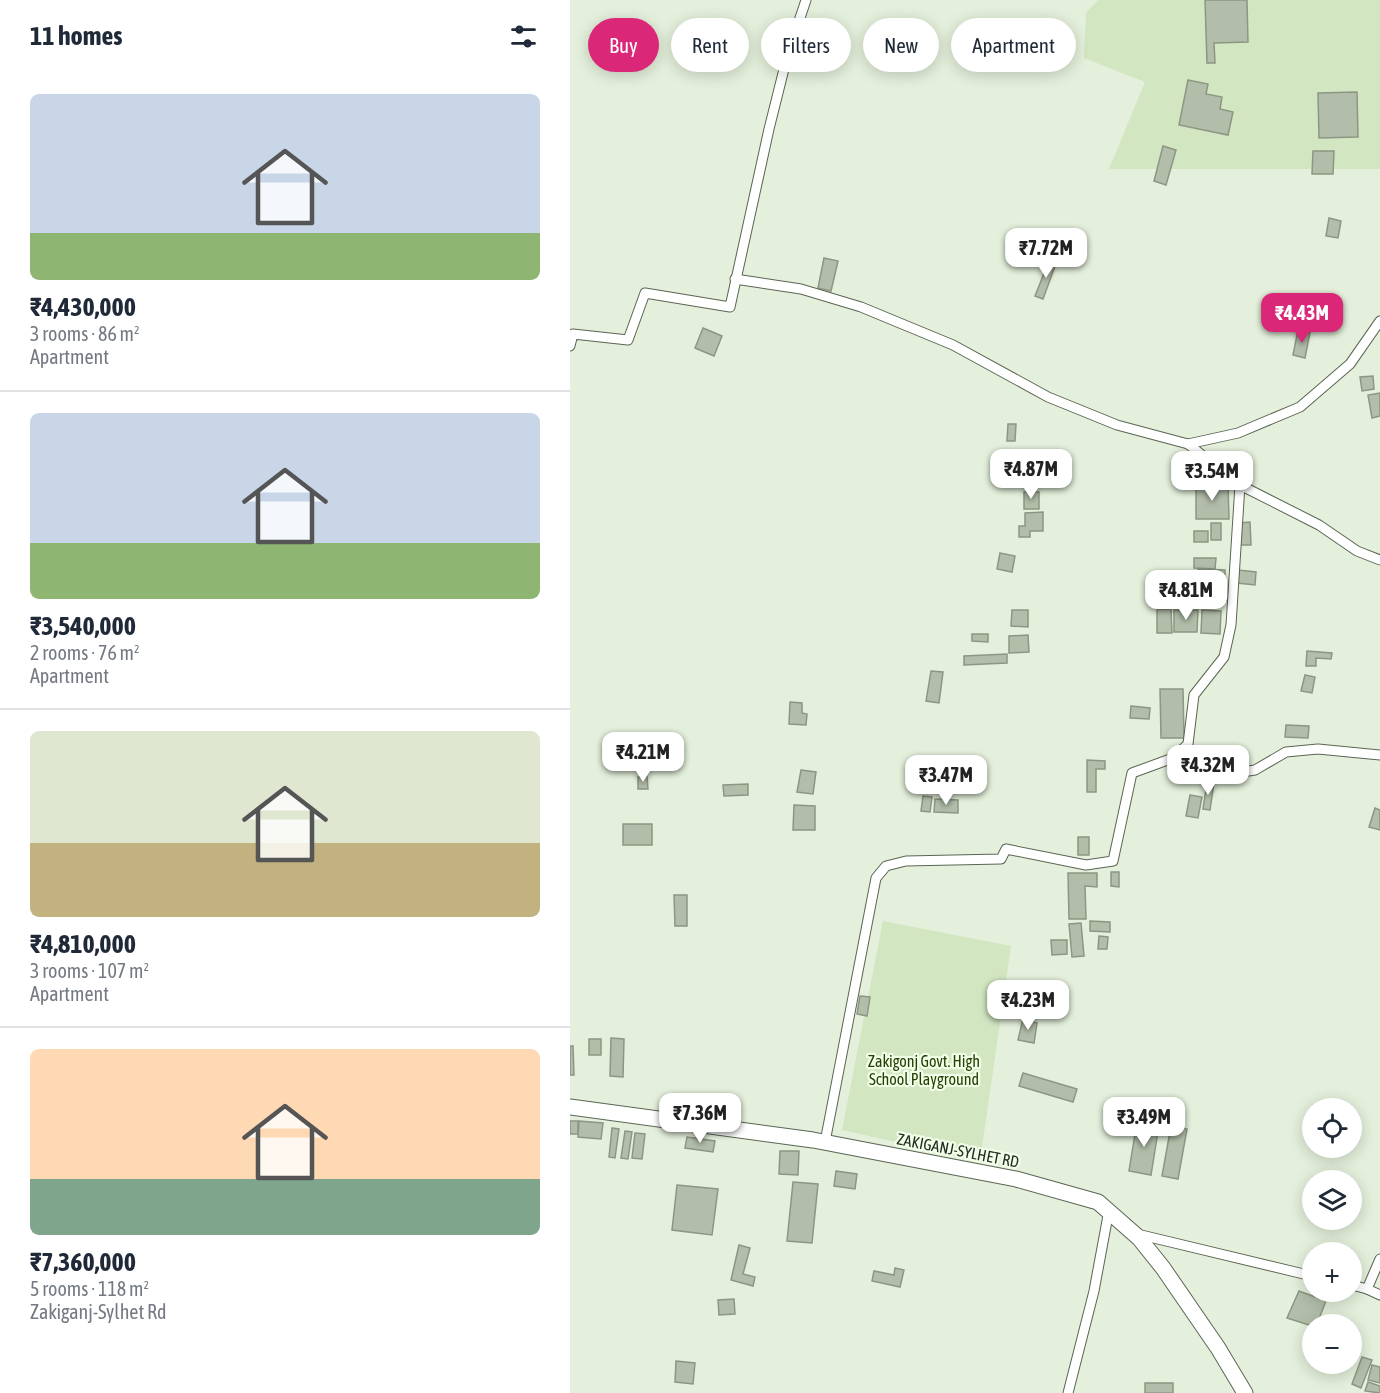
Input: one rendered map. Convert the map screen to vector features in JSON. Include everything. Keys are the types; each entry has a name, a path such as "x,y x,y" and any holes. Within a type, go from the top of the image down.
{"main road":[{"name":"ZAKIGANJ-SYLHET RD","path":"570,1107 825,1142 1016,1179 1098,1202 1135,1234 1163,1268 1212,1339 1245,1393"}],"street":[{"path":"570,346 573,334 628,340 645,293 730,307 782,77 806,0"},
{"path":"735,279 801,289 861,307 953,345 1047,397 1117,425 1188,444 1240,485 1318,525 1357,551 1380,560"},
{"path":"1188,444 1238,433 1300,407 1350,364 1380,321"},
{"path":"825,1142 869,904 876,878 886,866 906,861 1001,859 1006,849 1086,865 1113,861 1132,773 1173,758 1188,744 1194,695 1224,657 1231,625 1240,485"},
{"path":"1173,758 1229,774 1254,770 1286,752 1318,749 1380,755"},
{"path":"1068,1393 1094,1291 1109,1210"},
{"path":"1135,1234 1302,1274"},
{"path":"1367,1289 1380,1259"},
{"path":"1362,1288 1380,1295"}],"green space":[{"path":"1098,0 1380,0 1380,169 1109,169 1145,82 1084,58 1086,13"},
{"name":"Zakigonj Govt. High School Playground","path":"883,921 1011,946 980,1161 842,1130"}],"building":[{"path":"1205,0 1247,0 1248,42 1214,43 1215,63 1207,63"},
{"path":"1188,80 1208,84 1206,94 1222,97 1220,109 1233,112 1228,135 1179,125"},
{"path":"1357,92 1358,137 1319,138 1318,93"},
{"path":"1163,146 1176,150 1166,185 1154,181"},
{"path":"1313,151 1334,151 1333,174 1312,174"},
{"path":"1329,218 1341,221 1338,238 1326,236"},
{"path":"824,258 838,261 831,291 818,288"},
{"path":"1050,258 1057,261 1043,299 1035,296"},
{"path":"703,328 722,336 714,356 695,348"},
{"path":"1298,330 1310,332 1305,358 1293,355"},
{"path":"1373,376 1374,389 1362,391 1360,377"},
{"path":"1380,393 1380,416 1372,418 1368,395"},
{"path":"1008,424 1016,424 1015,441 1007,441"},
{"path":"1228,485 1229,519 1196,519 1196,486"},
{"path":"1024,492 1039,492 1039,509 1024,509"},
{"path":"1043,512 1043,531 1030,531 1030,537 1019,537 1019,526 1025,526 1025,513"},
{"path":"1250,522 1251,545 1240,545 1239,523"},
{"path":"1211,523 1221,523 1221,540 1211,540"},
{"path":"1194,531 1208,531 1208,542 1194,542"},
{"path":"1000,553 1015,556 1012,572 997,569"},
{"path":"1194,558 1216,558 1215,569 1194,568"},
{"path":"1198,569 1225,570 1225,583 1213,583 1213,588 1197,588"},
{"path":"1238,570 1256,572 1255,585 1237,583"},
{"path":"1226,589 1226,601 1198,602 1197,590"},
{"path":"1157,609 1171,609 1172,633 1157,633"},
{"path":"1012,610 1028,610 1028,627 1011,626"},
{"path":"1174,610 1198,610 1197,632 1174,632"},
{"path":"1202,610 1221,611 1220,634 1201,633"},
{"path":"972,634 988,634 988,642 972,641"},
{"path":"1028,635 1029,652 1009,653 1009,636"},
{"path":"1307,651 1332,653 1331,659 1316,658 1316,666 1306,666"},
{"path":"1007,654 1007,663 964,665 964,656"},
{"path":"931,671 943,672 939,703 926,701"},
{"path":"1305,675 1315,677 1312,693 1301,691"},
{"path":"1160,689 1183,689 1184,738 1161,738"},
{"path":"790,702 802,703 802,713 807,714 806,725 789,724"},
{"path":"1131,706 1150,708 1149,719 1130,718"},
{"path":"1286,725 1309,726 1308,738 1285,737"},
{"path":"1087,760 1105,761 1105,769 1096,769 1096,792 1087,792"},
{"path":"924,762 933,763 932,791 923,791"},
{"path":"801,770 816,772 813,794 797,792"},
{"path":"647,776 648,789 638,789 638,777"},
{"path":"1207,782 1214,783 1210,810 1203,809"},
{"path":"748,784 748,795 724,796 723,785"},
{"path":"1190,795 1202,797 1198,818 1186,816"},
{"path":"923,796 932,797 930,812 921,811"},
{"path":"935,799 958,800 958,813 934,812"},
{"path":"794,805 815,806 815,830 793,830"},
{"path":"1375,808 1380,810 1380,830 1369,827"},
{"path":"623,824 652,824 652,845 623,845"},
{"path":"1078,837 1089,837 1089,855 1078,855"},
{"path":"1111,872 1119,872 1119,887 1111,886"},
{"path":"1068,873 1097,873 1097,887 1085,886 1086,919 1069,919"},
{"path":"674,895 687,895 687,926 675,926"},
{"path":"1090,921 1110,922 1110,932 1090,931"},
{"path":"1081,923 1084,956 1072,957 1069,924"},
{"path":"1099,936 1108,937 1107,949 1098,949"},
{"path":"1051,940 1067,940 1067,954 1052,955"},
{"path":"860,996 870,997 867,1016 857,1014"},
{"path":"1023,1019 1037,1023 1034,1043 1018,1040"},
{"path":"611,1038 624,1039 623,1077 610,1076"},
{"path":"589,1039 601,1039 601,1055 589,1055"},
{"path":"570,1046 573,1046 574,1075 570,1075"},
{"path":"1023,1073 1077,1089 1073,1102 1019,1086"},
{"path":"570,1121 578,1121 578,1134 570,1134"},
{"path":"579,1121 603,1123 601,1139 578,1137"},
{"path":"1137,1122 1159,1125 1151,1175 1129,1171"},
{"path":"1171,1126 1187,1129 1178,1179 1162,1176"},
{"path":"612,1128 619,1129 615,1158 609,1157"},
{"path":"625,1131 632,1132 628,1159 621,1158"},
{"path":"635,1133 645,1134 642,1159 632,1158"},
{"path":"687,1137 715,1141 713,1152 685,1148"},
{"path":"780,1151 799,1151 798,1175 779,1174"},
{"path":"836,1171 857,1174 855,1189 834,1186"},
{"path":"793,1182 818,1184 812,1243 787,1241"},
{"path":"677,1185 718,1189 712,1235 672,1230"},
{"path":"739,1245 750,1248 743,1274 755,1277 753,1286 731,1280"},
{"path":"895,1268 904,1270 900,1287 872,1281 874,1271 894,1275"},
{"path":"1299,1291 1302,1292 1302,1302 1326,1302 1321,1314 1302,1314 1302,1323 1287,1318"},
{"path":"734,1299 735,1314 719,1315 718,1300"},
{"path":"1362,1357 1372,1360 1361,1388 1352,1384 1356,1374 1362,1374"},
{"path":"676,1361 695,1363 693,1384 675,1382"},
{"path":"1372,1365 1380,1367 1380,1383 1368,1380"},
{"path":"1368,1382 1380,1386 1380,1393 1365,1391"},
{"path":"1145,1383 1173,1383 1173,1393 1145,1393"}]}
